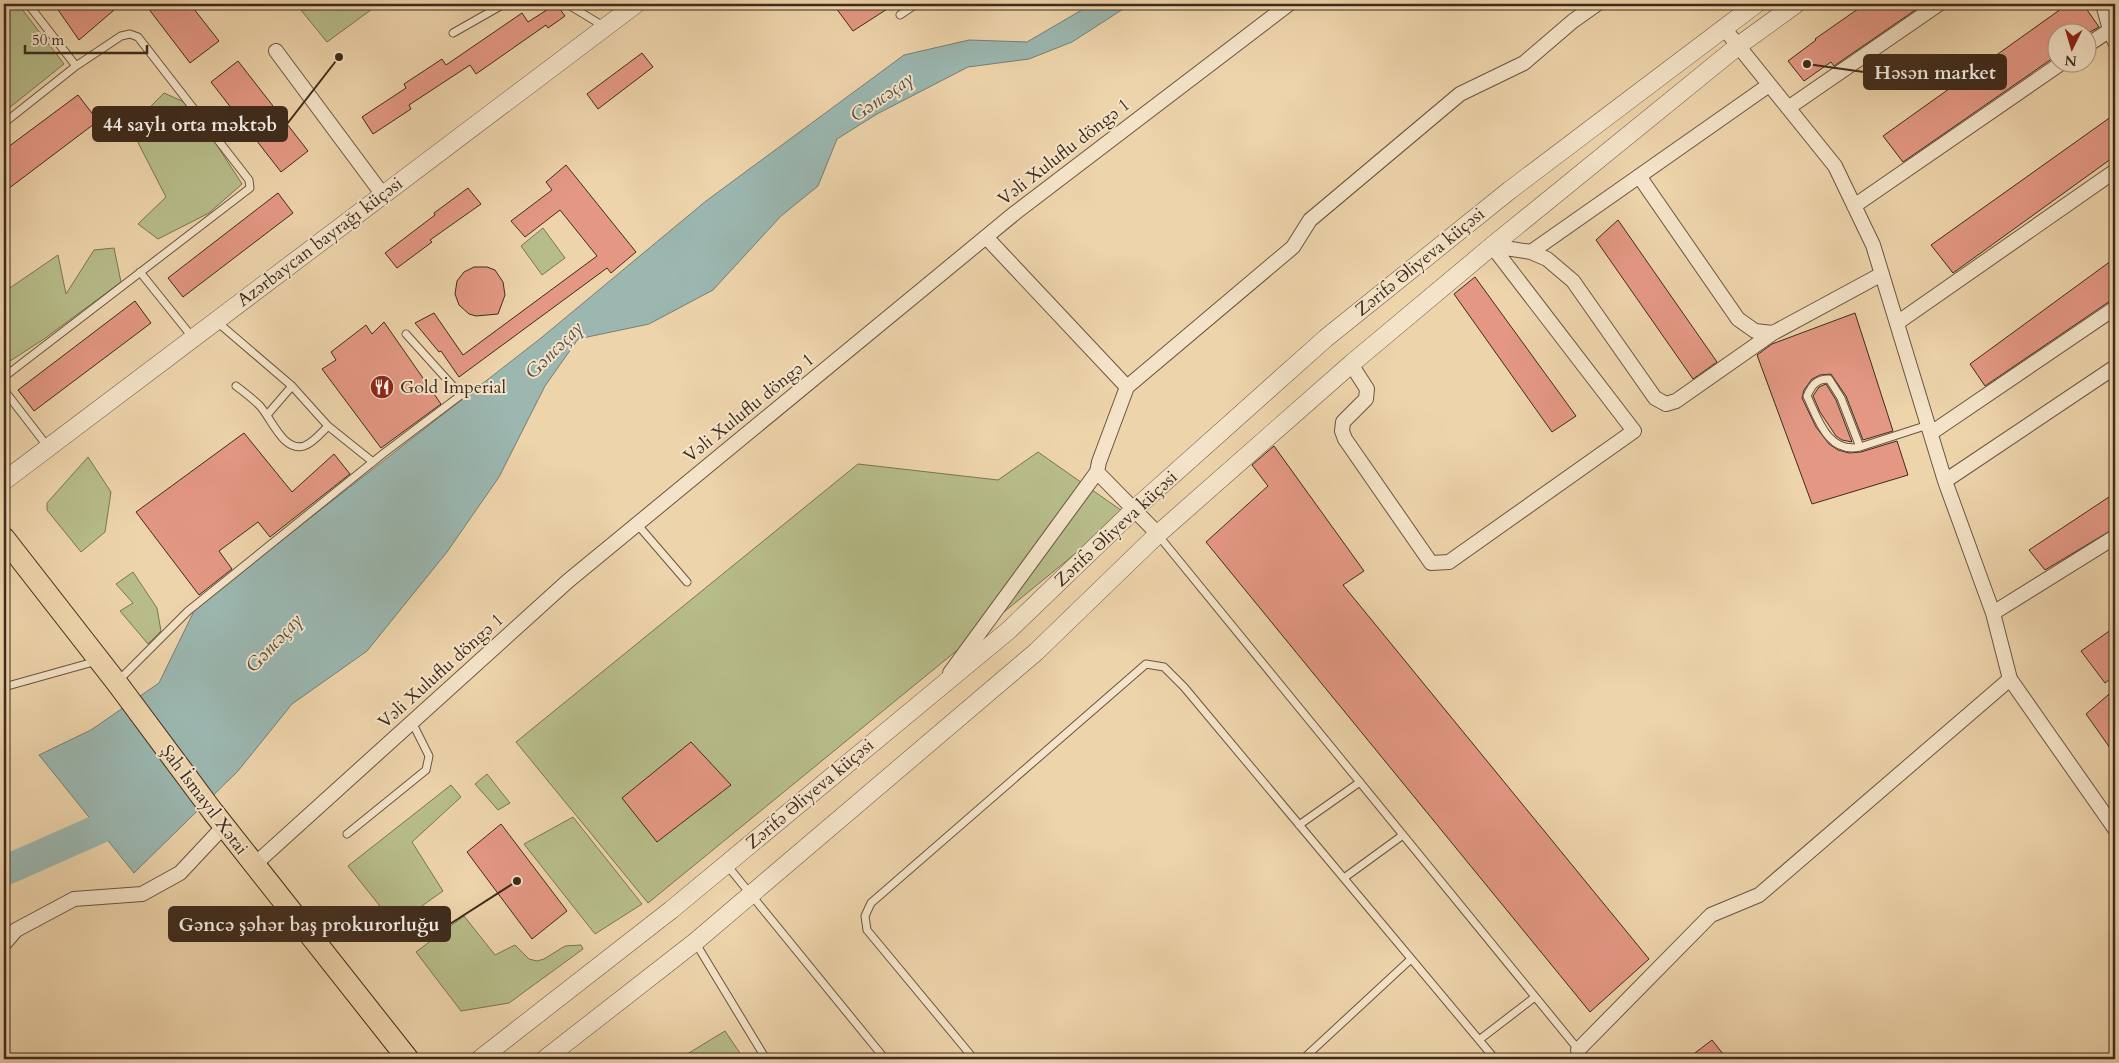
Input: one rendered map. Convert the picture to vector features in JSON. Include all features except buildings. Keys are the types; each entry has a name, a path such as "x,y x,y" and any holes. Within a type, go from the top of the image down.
{"main road":[{"name":"Şah İsmayıl Xətai","path":"4,538 119,686 218,819 408,1059"}],"street":[{"name":"Azərbaycan bayrağı küçəsi","path":"4,481 636,4"},
{"name":"Vəli Xuluflu döngə 1","path":"254,865 568,581 986,237 1288,4"},
{"path":"940,687 1097,472 1098,462 1127,386 1293,247 1310,220 1460,94 1524,63 1573,21 1597,4"},
{"name":"Zərifə Əliyeva küçəsi","path":"480,1059 671,910 1009,630 1133,510 1326,338 1510,190 1723,27 1756,4"},
{"name":"Zərifə Əliyeva küçəsi","path":"545,1059 695,942 1036,652 1158,534 1351,364 1492,246 1738,46 1796,4"},
{"path":"1788,108 1938,4"},
{"path":"2096,42 2112,36 2103,4"},
{"path":"1723,27 1835,166 1873,245 1945,481 1993,613 2010,679 2115,829"},
{"path":"276,51 383,194"},
{"path":"1854,206 2048,72"},
{"path":"1531,252 1769,85"},
{"path":"1897,323 2115,171"},
{"path":"1639,176 1738,319 1755,331 1773,333"},
{"path":"986,237 1127,386"},
{"path":"1492,246 1531,252 1547,259 1573,281 1655,398 1666,404 1676,400 1773,333 1882,274"},
{"path":"1351,364 1367,389 1366,399 1343,422 1342,431 1345,439 1431,563 1448,562 1634,431 1492,246"},
{"path":"1930,429 2115,308"},
{"path":"1945,481 2115,367"},
{"path":"1097,472 1158,534"},
{"path":"1993,613 2115,537"},
{"path":"1582,1054 1711,916 1759,895 2010,679"},
{"path":"4,944 16,930 74,899 142,894 180,872 218,819"}],"lane":[{"path":"28,4 76,66"},
{"path":"453,33 504,4"},
{"path":"567,4 605,27"},
{"path":"900,16 916,4"},
{"path":"4,123 76,66 121,36 130,34 138,37 249,180 250,188 4,376"},
{"path":"140,272 193,338"},
{"path":"216,321 292,386 328,426 374,462"},
{"path":"119,686 188,610 461,395 406,334"},
{"path":"1860,447 1840,398 1829,379 1822,379 1812,384 1807,396 1820,426 1836,445 1849,449 1860,447 1930,429"},
{"path":"236,386 259,405 285,441 294,446 303,446 312,441 328,426"},
{"path":"267,415 292,386"},
{"path":"4,390 49,447"},
{"path":"637,524 687,582"},
{"path":"1158,534 1582,1054"},
{"path":"4,687 99,660"},
{"path":"974,1059 867,930 865,916 871,903 1146,664 1164,668 1184,687 1495,1059"},
{"path":"347,834 426,770 429,756 412,722"},
{"path":"1299,825 1360,782"},
{"path":"1344,878 1403,835"},
{"path":"726,864 885,1059"},
{"path":"695,942 766,1059"},
{"path":"1303,1059 1411,959"},
{"path":"1478,1040 1535,996"}],"green space":[{"path":"4,4 18,4 64,64 4,112"},
{"path":"296,4 379,4 327,42"},
{"path":"164,93 191,105 242,184 209,213 158,239 138,224 166,197 130,127"},
{"path":"543,228 565,258 542,275 521,246"},
{"path":"114,248 121,282 44,339 4,365 4,292 58,255 66,294 94,250"},
{"path":"1038,452 1125,513 648,903 516,742 858,464 998,480"},
{"path":"88,457 111,492 105,532 81,552 47,510 47,503"},
{"path":"133,572 157,608 161,631 148,644 120,611 133,603 116,584"},
{"path":"487,774 510,803 498,810 475,784"},
{"path":"451,785 461,797 412,842 443,891 395,925 348,866"},
{"path":"573,817 642,904 595,934 524,844"},
{"path":"464,916 495,955 515,945 529,959 537,961 544,959 565,946 581,945 583,949 509,1003 461,1011 416,952"},
{"path":"725,1031 744,1059 679,1059"}],"water":[{"path":"1092,4 1131,4 1072,42 1029,59 968,67 877,114 837,139 818,186 781,216 713,290 649,324 578,339 545,386 499,477 447,552 367,651 292,704 238,771 134,873 39,755 91,730 159,683 196,607 541,338 706,201 904,55 969,40 1027,42"}],"waterway":[{"name":"Gəncəçay","path":"4,871 99,829 127,800"}],"place":[{"name":"44 saylı orta məktəb","path":"339,57"},
{"name":"Həsən market","path":"1807,64"},
{"name":"Gold İmperial","path":"382,387"},
{"name":"Gəncə şəhər baş prokurorluğu","path":"517,881"}]}
